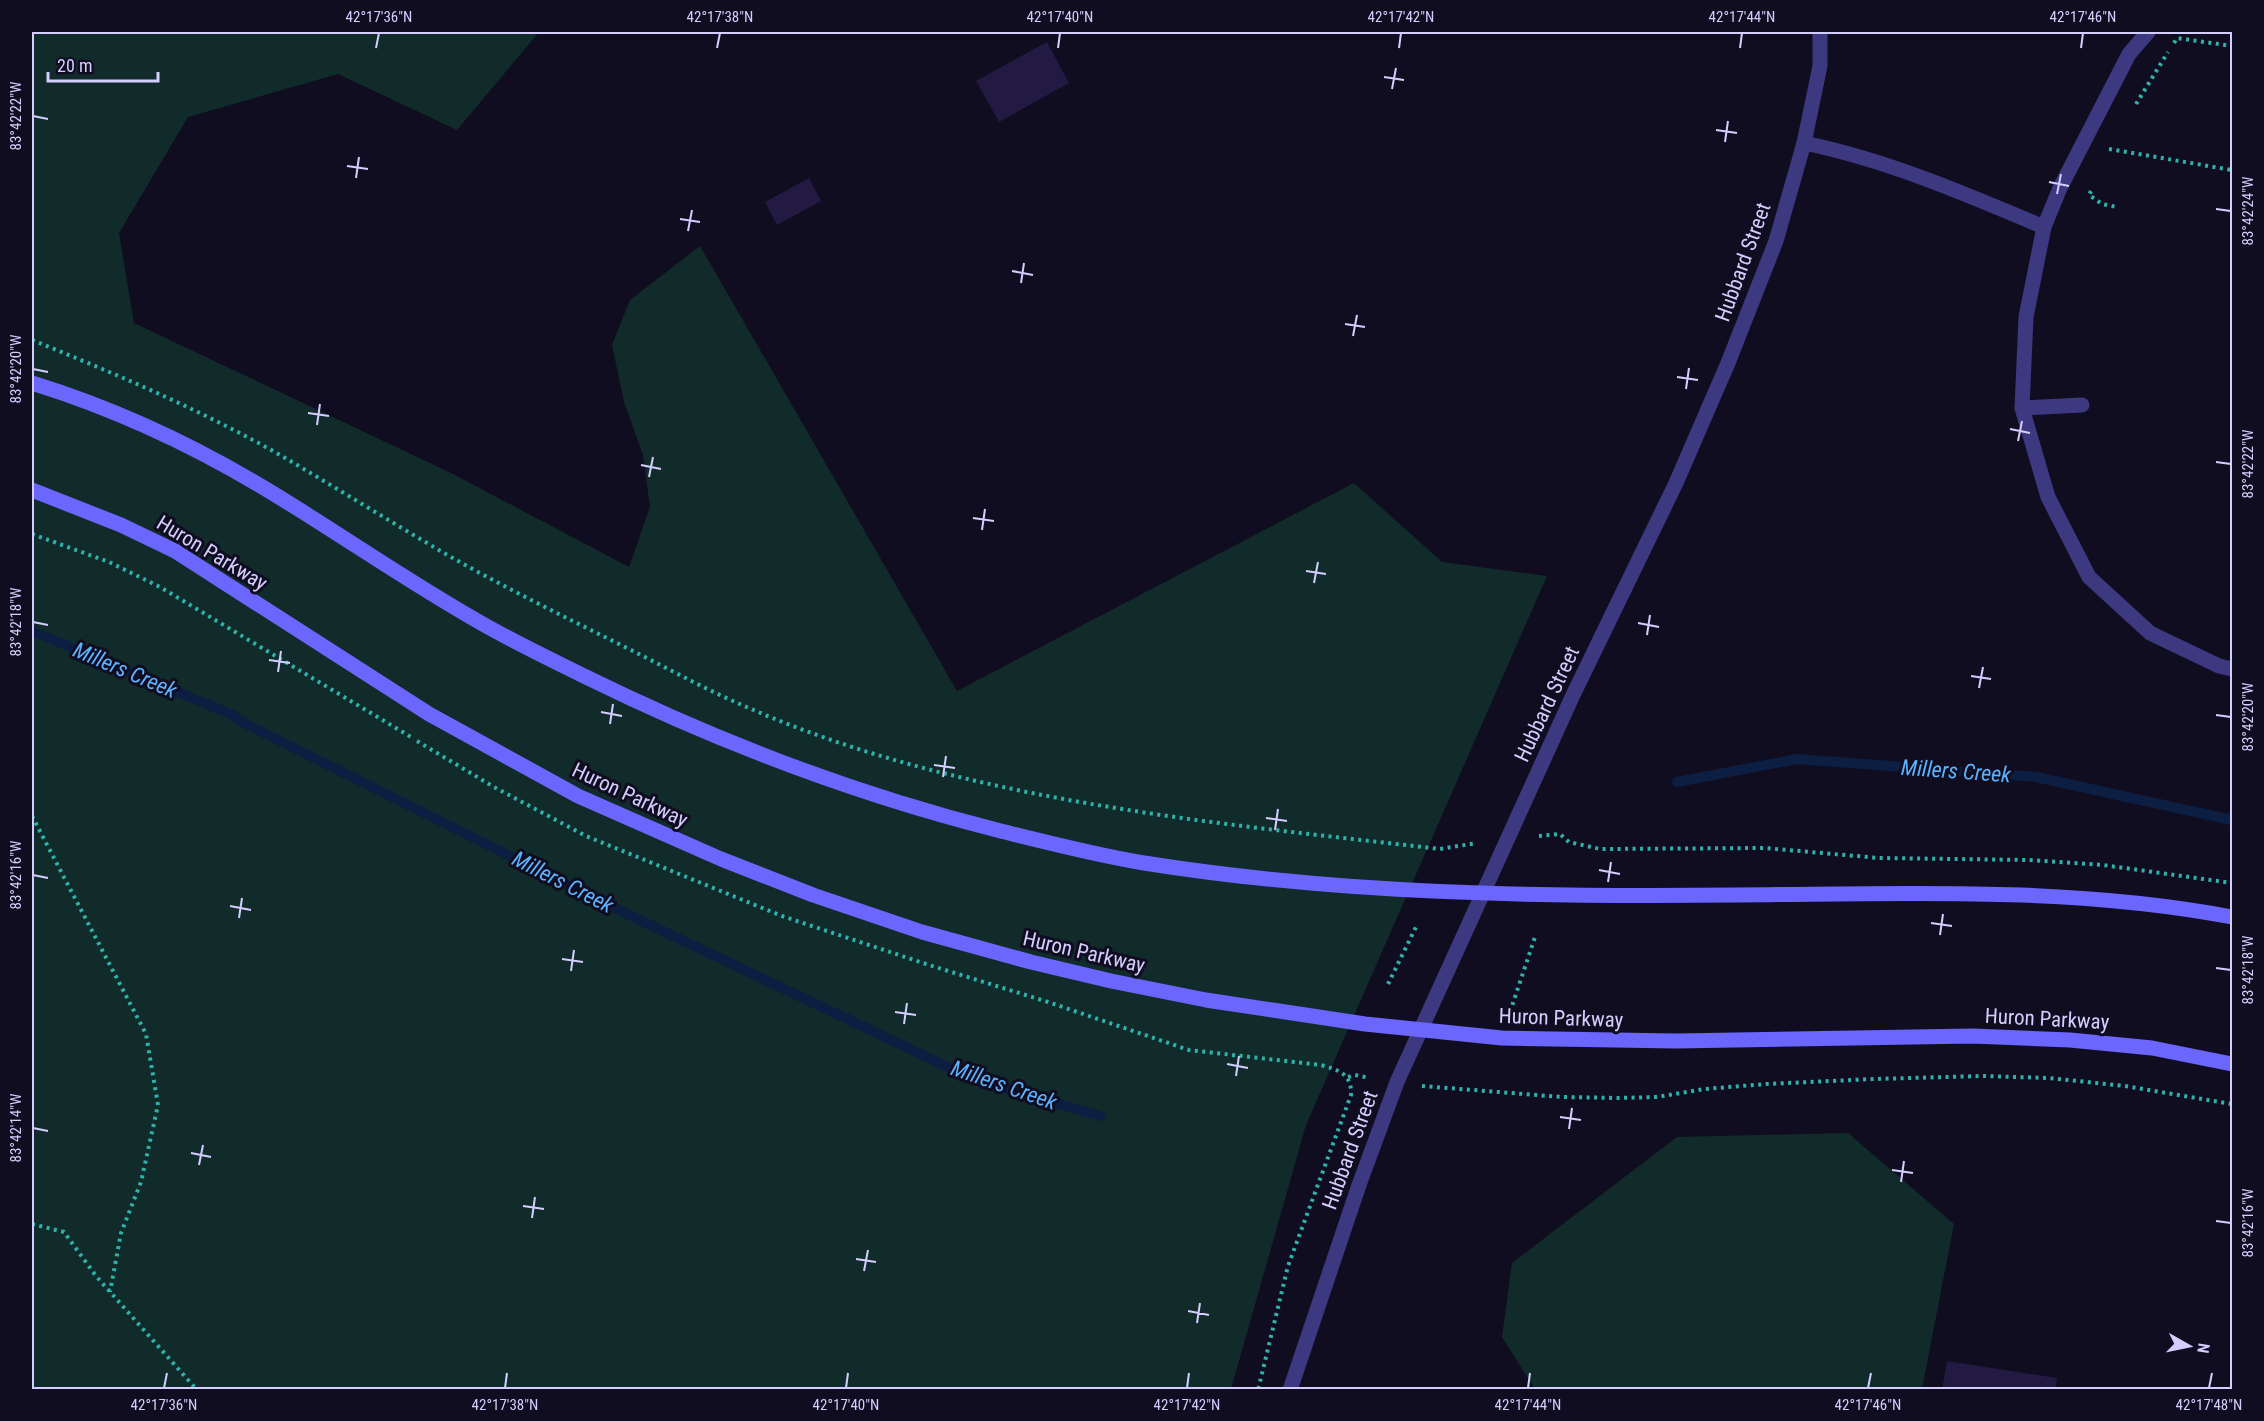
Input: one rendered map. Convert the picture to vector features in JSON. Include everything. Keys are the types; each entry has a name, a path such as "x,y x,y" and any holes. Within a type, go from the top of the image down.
{"main road":[{"path":"32,383 133,421 200,452 271,492 482,624 630,699 776,760 926,811 1002,831 1142,863 1313,884 1422,891 1582,895 2033,894 2129,902 2232,917"},
{"name":"Huron Parkway","path":"32,490 121,525 174,551 429,714 578,796 721,859 922,932 1111,981 1206,1000 1421,1030 1502,1038 1589,1041 1961,1036 2070,1040 2152,1048 2232,1064"}],"street":[{"name":"Hubbard Street","path":"1290,1389 1359,1185 1397,1082 1573,695 1676,483 1776,242 1804,143 1820,66 1820,32"},
{"path":"2148,32 2129,54 2060,188 2044,227 2026,317 2022,408 2048,497 2089,577 2150,633 2219,666 2232,669"},
{"path":"1804,143 1860,156 2044,227"},
{"path":"2022,408 2082,405"}],"path":[{"path":"2133,108 2177,38 2232,46"},
{"path":"2104,158 2115,138"},
{"path":"2108,148 2232,170"},
{"path":"2093,186 2089,195 2102,204 2117,207"},
{"path":"32,340 148,389 241,434 279,454 446,554 687,678 743,705 871,753 989,784 1171,816 1440,849 1466,844"},
{"path":"32,816 146,1034 158,1105 141,1182 121,1233 110,1292"},
{"path":"1552,835 1560,834 1569,842 1600,849 1766,848 1879,858 2029,860 2114,866 2232,883"},
{"path":"1388,984 1416,927"},
{"path":"1509,1012 1536,934"},
{"path":"1189,1050 1321,1065 1333,1068 1348,1077 1351,1085 1351,1095 1288,1266 1258,1389"},
{"path":"1348,1077 1355,1075"},
{"path":"1431,1088 1562,1097 1619,1098 1657,1097 1705,1089 1766,1084 1983,1076 2049,1078 2125,1086 2232,1104"},
{"path":"32,1224 64,1233 110,1292 198,1389"}],"green space":[{"path":"32,32 539,32 457,130 338,74 188,117 119,233 134,323 451,473 629,567 650,507 643,455 624,402 612,345 630,300 700,246 957,691 1354,483 1442,562 1547,576 1306,1125 1231,1389 32,1389"},
{"path":"1848,1133 1954,1224 1922,1389 1535,1389 1502,1337 1512,1263 1677,1137"}],"building":[{"path":"1047,42 1069,83 999,122 976,81"},
{"path":"809,178 821,201 777,225 765,202"},
{"path":"1947,1361 2057,1378 2055,1390 1942,1390"}],"waterway":[{"name":"Millers Creek","path":"32,631 233,715 238,720 604,903 973,1079 1100,1116"},
{"name":"Millers Creek","path":"1677,782 1797,759 2036,777 2232,820"}]}
